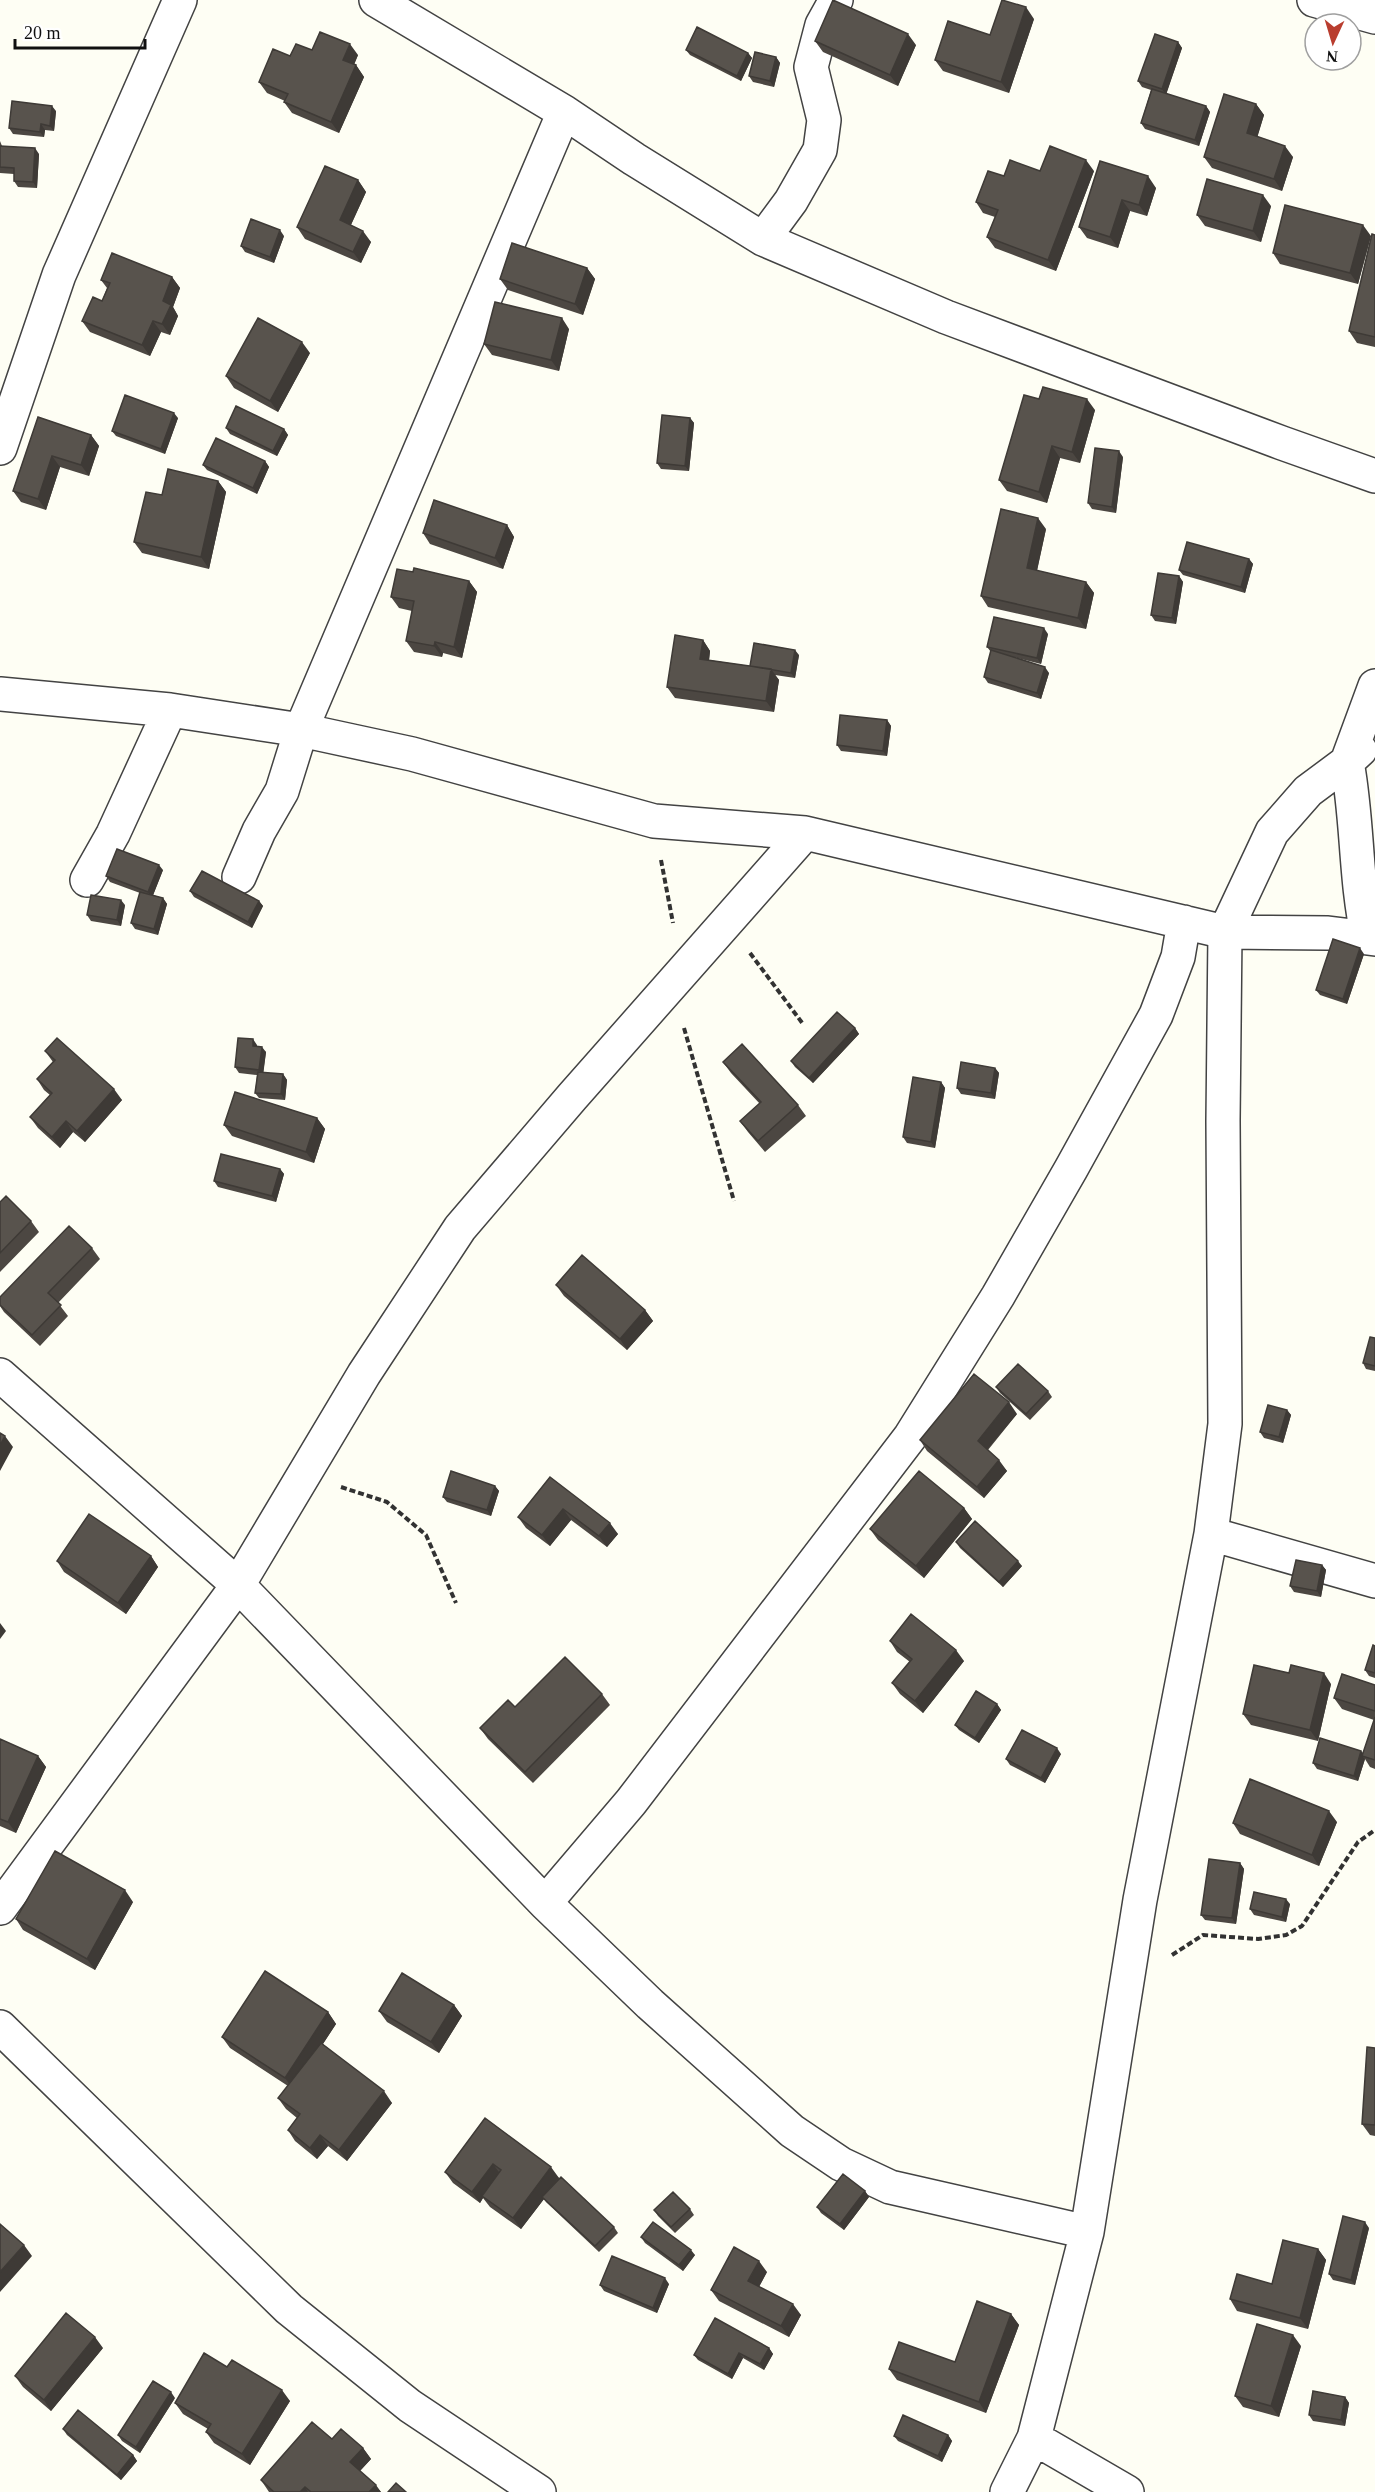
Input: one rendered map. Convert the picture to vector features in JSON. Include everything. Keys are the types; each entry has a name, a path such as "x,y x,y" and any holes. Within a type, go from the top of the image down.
{"street":[{"path":"0,448 59,275 180,0"},
{"path":"376,0 564,112 634,159 763,239 946,317 1282,444 1375,476"},
{"path":"763,239 791,201 820,150 824,120 811,67 822,25 836,0"},
{"path":"1314,0 1375,17"},
{"path":"239,877 258,831 282,790 301,730 564,112"},
{"path":"0,694 170,710 301,730 412,754 654,821 805,833 1225,932 1328,933 1371,939 1360,903 1354,800 1347,762 1375,686"},
{"path":"87,880 113,834 170,710"},
{"path":"1007,2492 1034,2438 1087,2232 1140,1900 1211,1534 1225,1424 1223,1121 1225,932 1272,832 1308,791 1375,738"},
{"path":"0,1908 238,1585 363,1374 460,1228 805,833"},
{"path":"545,1903 638,1794 910,1437 1026,1247 1156,1015 1178,957 1184,922"},
{"path":"0,1375 238,1585 545,1903 650,2004 783,2123 841,2164 890,2187 1087,2232"},
{"path":"1211,1534 1375,1581"},
{"path":"0,2027 289,2309 410,2406 539,2492"},
{"path":"1034,2438 1127,2492"}],"path":[{"path":"654,821 672,984 734,1201"},
{"path":"729,919 756,963 802,1024"},
{"path":"302,1480 343,1488 387,1502 426,1536 456,1603"},
{"path":"1169,1957 1203,1935 1258,1939 1286,1935 1302,1926 1358,1842 1375,1830"}],"building":[{"path":"833,0 908,34 890,75 815,41"},
{"path":"1002,0 1026,7 1001,82 935,60 948,21 990,35"},
{"path":"697,27 748,53 737,76 686,50"},
{"path":"320,32 350,44 343,60 356,65 331,122 284,102 288,94 259,82 273,49 290,56 296,44 312,50"},
{"path":"1155,34 1178,42 1162,89 1138,81"},
{"path":"755,52 776,57 770,81 749,76"},
{"path":"1152,89 1206,106 1195,140 1141,123"},
{"path":"1224,94 1256,104 1247,133 1285,146 1274,179 1204,157"},
{"path":"12,101 52,106 50,126 41,124 40,132 9,128"},
{"path":"0,146 35,148 33,182 14,181 14,168 0,167"},
{"path":"1050,146 1086,160 1048,260 987,237 998,210 976,202 988,171 1004,176 1010,160 1040,171"},
{"path":"1100,161 1148,176 1139,205 1122,200 1110,237 1079,227"},
{"path":"325,166 358,180 340,220 363,231 353,252 297,227"},
{"path":"1207,179 1263,195 1253,231 1197,215"},
{"path":"1285,205 1363,225 1350,273 1273,253"},
{"path":"251,219 280,230 270,257 241,246"},
{"path":"1372,234 1375,235 1375,337 1349,331"},
{"path":"512,243 587,268 575,304 500,279"},
{"path":"112,253 172,277 163,301 171,305 162,324 153,321 142,345 82,321 93,297 102,301 110,283 101,280"},
{"path":"495,302 562,318 551,360 484,344"},
{"path":"258,318 302,342 270,401 226,376"},
{"path":"1043,387 1087,399 1072,452 1052,446 1039,492 999,480 1024,395 1039,399"},
{"path":"125,395 174,413 161,449 112,431"},
{"path":"236,406 284,429 273,451 226,428"},
{"path":"662,415 690,418 685,466 657,463"},
{"path":"38,417 91,435 81,465 52,456 38,499 13,491"},
{"path":"216,438 265,461 253,488 203,465"},
{"path":"1095,448 1119,451 1112,507 1088,503"},
{"path":"168,469 218,481 201,557 134,542 146,492 162,495"},
{"path":"434,500 507,525 495,558 423,533"},
{"path":"1001,509 1038,518 1027,568 1086,582 1078,618 981,596"},
{"path":"1187,542 1249,559 1241,587 1179,570"},
{"path":"414,568 469,581 454,647 435,642 434,646 406,641 414,601 391,597 397,569 413,572"},
{"path":"1158,573 1179,576 1172,618 1151,615"},
{"path":"994,617 1044,628 1037,658 987,647"},
{"path":"675,635 703,640 700,659 771,669 766,701 667,687"},
{"path":"754,643 795,650 791,673 750,666"},
{"path":"991,650 1045,667 1037,693 984,677"},
{"path":"840,715 887,720 883,751 837,745"},
{"path":"117,849 159,865 148,892 106,876"},
{"path":"202,871 259,901 248,922 190,891"},
{"path":"140,892 163,898 154,929 131,923"},
{"path":"91,895 121,900 117,920 87,915"},
{"path":"1333,939 1360,948 1343,999 1316,990"},
{"path":"837,1012 855,1028 809,1078 791,1061"},
{"path":"57,1038 114,1089 77,1131 66,1121 52,1137 30,1117 52,1093 37,1079 55,1060 45,1051"},
{"path":"238,1038 253,1039 253,1046 262,1047 259,1070 235,1067"},
{"path":"742,1044 798,1105 758,1141 740,1121 761,1102 723,1062"},
{"path":"961,1062 995,1068 991,1093 957,1088"},
{"path":"258,1072 283,1074 281,1094 255,1093"},
{"path":"913,1077 941,1082 931,1142 903,1137"},
{"path":"235,1092 317,1118 306,1152 224,1125"},
{"path":"221,1154 280,1169 272,1196 214,1181"},
{"path":"6,1196 31,1221 0,1253 0,1202"},
{"path":"69,1226 92,1248 48,1293 61,1305 32,1335 0,1305 0,1297"},
{"path":"582,1255 645,1310 620,1339 556,1285"},
{"path":"1370,1337 1375,1338 1375,1366 1363,1363"},
{"path":"1018,1364 1048,1391 1026,1414 996,1387"},
{"path":"974,1374 1009,1402 978,1441 999,1460 977,1487 920,1440"},
{"path":"1268,1405 1287,1410 1279,1437 1260,1432"},
{"path":"0,1433 5,1436 0,1445"},
{"path":"451,1471 495,1486 487,1510 443,1497"},
{"path":"919,1471 964,1508 916,1566 870,1529"},
{"path":"550,1477 610,1523 599,1536 563,1509 542,1535 518,1517"},
{"path":"89,1514 151,1556 118,1603 57,1561"},
{"path":"975,1521 1018,1561 999,1582 956,1542"},
{"path":"1296,1560 1322,1565 1317,1591 1290,1586"},
{"path":"911,1614 956,1650 915,1701 892,1683 912,1659 890,1641"},
{"path":"1373,1645 1375,1646 1375,1673 1365,1670"},
{"path":"565,1657 602,1694 525,1772 480,1728 508,1700 515,1707"},
{"path":"1254,1665 1289,1673 1291,1665 1324,1673 1310,1730 1243,1714"},
{"path":"1342,1674 1375,1685 1375,1711 1334,1698"},
{"path":"976,1691 997,1704 975,1738 955,1725"},
{"path":"1375,1717 1375,1760 1362,1756"},
{"path":"1022,1730 1057,1748 1041,1778 1006,1759"},
{"path":"1320,1738 1361,1751 1354,1776 1313,1763"},
{"path":"0,1739 38,1756 8,1822 0,1819"},
{"path":"1250,1779 1329,1811 1312,1855 1233,1823"},
{"path":"55,1851 125,1890 87,1959 16,1919"},
{"path":"1209,1859 1240,1863 1232,1918 1201,1915"},
{"path":"1254,1892 1286,1899 1282,1917 1250,1909"},
{"path":"265,1971 328,2012 285,2078 222,2037"},
{"path":"402,1973 454,2005 431,2042 379,2011"},
{"path":"321,2043 384,2091 339,2150 320,2135 310,2148 288,2130 300,2114 278,2098"},
{"path":"1367,2047 1375,2048 1375,2125 1362,2124"},
{"path":"485,2118 551,2167 513,2218 482,2196 501,2170 493,2164 472,2192 445,2172"},
{"path":"843,2174 865,2191 840,2224 817,2207"},
{"path":"561,2177 614,2227 595,2246 542,2197"},
{"path":"673,2192 690,2209 671,2227 654,2210"},
{"path":"1343,2216 1365,2222 1351,2280 1329,2274"},
{"path":"653,2222 691,2250 679,2265 641,2237"},
{"path":"0,2224 24,2245 0,2272"},
{"path":"1283,2240 1318,2249 1300,2318 1230,2299 1237,2274 1272,2284"},
{"path":"734,2247 759,2261 748,2281 793,2304 781,2326 711,2290"},
{"path":"612,2256 665,2278 653,2308 600,2285"},
{"path":"977,2301 1011,2314 979,2402 889,2369 899,2342 955,2362"},
{"path":"66,2313 95,2337 44,2400 15,2376"},
{"path":"715,2318 769,2348 760,2364 739,2353 728,2374 694,2355"},
{"path":"1257,2324 1293,2335 1271,2406 1235,2396"},
{"path":"204,2353 227,2367 232,2360 282,2390 242,2454 206,2432 211,2424 175,2403"},
{"path":"153,2381 171,2392 136,2447 118,2435"},
{"path":"1313,2391 1345,2397 1341,2420 1309,2415"},
{"path":"78,2410 133,2455 117,2475 63,2429"},
{"path":"903,2415 948,2435 938,2456 894,2436"},
{"path":"312,2422 332,2439 341,2429 363,2448 350,2462 376,2485 369,2492 311,2492 305,2487 300,2492 274,2492 261,2480"},
{"path":"396,2483 406,2492 388,2492"}]}
